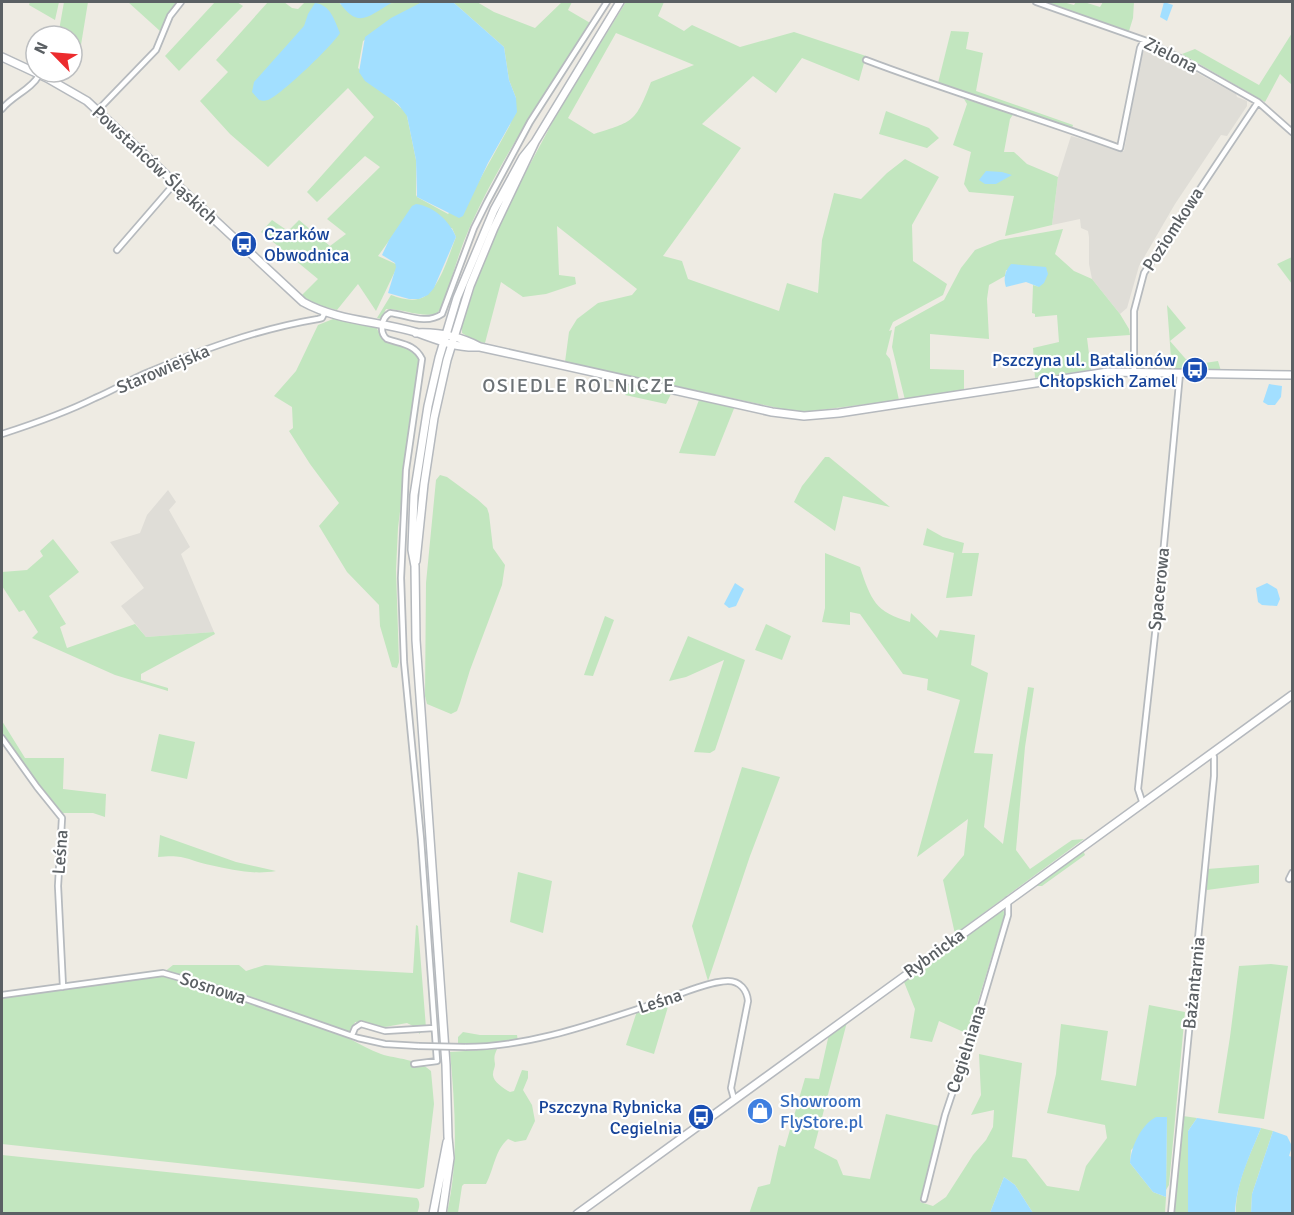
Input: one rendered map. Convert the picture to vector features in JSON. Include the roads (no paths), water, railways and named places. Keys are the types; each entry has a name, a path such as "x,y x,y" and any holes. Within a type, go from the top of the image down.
{"main road":[{"path":"415,567 412,550 417,472 428,406 444,339 464,280 487,223 515,169 620,2"},
{"name":"Powstańców Śląskich","path":"2,57 24,68"},
{"name":"Powstańców Śląskich","path":"58,84 98,110 294,295 325,312 772,412 804,416 839,413 1086,374 1134,372 1293,375"},
{"path":"442,1214 450,1158 446,1065 416,640 415,567 428,452 452,341 481,259 534,142"},
{"name":"Rybnicka","path":"577,1214 1293,695"},
{"path":"433,1214 448,1137"}],"street":[{"path":"98,110 156,50 170,16 181,2"},
{"path":"414,1064 437,1060 420,828 409,723 402,598 401,551 406,481 422,359 413,347 384,337 382,330 385,318 390,313 427,320 441,314 487,202 530,122 607,2"},
{"name":"Zielona","path":"1036,2 1144,40 1182,59 1258,102 1293,132"},
{"path":"866,60 1120,148 1140,48 1144,40"},
{"path":"2,109 17,94 33,84"},
{"name":"Poziomkowa","path":"1134,372 1134,311 1144,273 1258,102"},
{"path":"117,250 175,183"},
{"name":"Starowiejska","path":"2,434 45,420 96,398 142,374 258,332 322,318 325,312"},
{"name":"Spacerowa","path":"1143,804 1138,789 1180,373"},
{"name":"Leśna","path":"2,738 62,818 58,886 63,987"},
{"name":"Bażantarnia","path":"1171,1214 1214,776 1215,761 1212,754"},
{"name":"Cegielniana","path":"924,1199 945,1114 980,1010 1008,915 1008,900"},
{"name":"Sosnowa","path":"2,995 163,973 385,1044 465,1047"},
{"name":"Leśna","path":"465,1047 489,1047 523,1042 728,981 740,984 746,990 748,1001 731,1088 734,1099"},
{"path":"351,1035 361,1024 384,1031 434,1028"}],"water":[{"path":"339,2 393,2 370,16 358,18 346,11"},
{"path":"422,2 453,2 504,47 509,80 516,98 517,112 488,163 463,216 459,218 417,197 416,160 407,116 398,104 365,81 359,72 365,37 391,18"},
{"path":"1164,2 1173,5 1167,21 1160,17"},
{"path":"315,3 328,10 340,33 295,80 268,100 259,100 252,92 254,82 304,26"},
{"path":"986,171 1012,175 996,184 985,184 979,180"},
{"path":"416,204 440,215 450,225 456,237 434,288 428,295 419,299 409,299 388,293 396,267 395,263 382,255 389,240 412,206"},
{"path":"1011,264 1046,267 1048,274 1044,283 1039,287 1026,282 1006,287 1005,275"},
{"path":"1269,384 1282,386 1281,397 1275,405 1263,402"},
{"path":"735,583 744,589 736,606 729,608 724,604"},
{"path":"1267,583 1277,589 1280,599 1277,606 1262,605 1258,602 1256,588"},
{"path":"1156,1117 1167,1117 1166,1197 1153,1192 1130,1163 1132,1150 1138,1137 1146,1125"},
{"path":"1197,1118 1261,1128 1241,1180 1235,1213 1188,1213 1188,1131"},
{"path":"1273,1131 1287,1136 1292,1146 1289,1156 1292,1157 1292,1213 1251,1213 1252,1194"},
{"path":"1004,1177 1015,1185 1033,1213 990,1213"}],"place":[{"name":"Czarków Obwodnica","path":"244,244"},
{"name":"Pszczyna ul. Batalionów Chłopskich Zamel","path":"1195,370"},
{"name":"Showroom FlyStore.pl","path":"760,1111"},
{"name":"Pszczyna Rybnicka Cegielnia","path":"701,1117"}],"district":[{"name":"OSIEDLE ROLNICZE","path":"579,385"}]}
